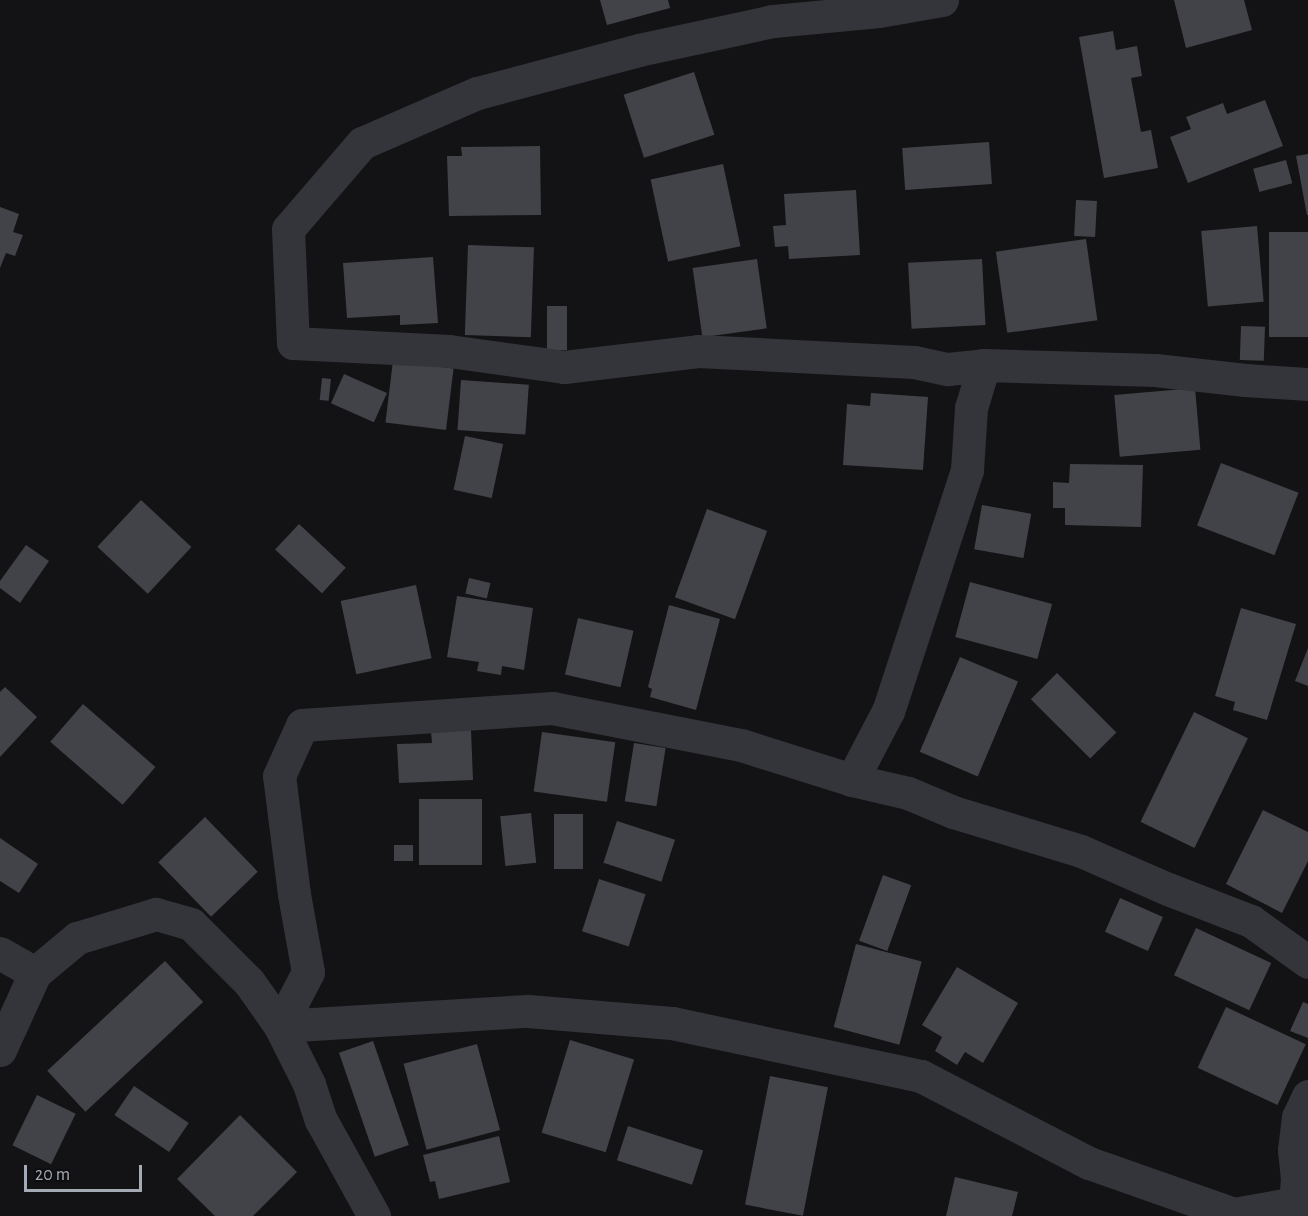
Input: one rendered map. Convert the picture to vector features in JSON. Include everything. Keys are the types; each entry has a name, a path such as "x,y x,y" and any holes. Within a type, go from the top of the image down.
{"street":[{"path":"942,0 879,11 773,21 639,50 477,93 362,143 288,229 293,343 449,351 564,367 698,351 914,362 948,369 984,365 1155,370 1308,384"},
{"path":"852,780 888,711 967,470 971,408 984,365"},
{"path":"280,1026 308,972 294,894 279,776 302,725 552,708 741,745 852,780 908,793 953,812 1081,850 1168,889 1251,921 1308,962"},
{"path":"0,1050 35,973 77,938 156,914 191,924 249,982 280,1026 309,1084 321,1120 374,1216"},
{"path":"0,953 35,973"},
{"path":"280,1026 528,1011 672,1023 921,1076 1089,1163 1233,1214 1301,1209 1294,1150 1298,1117 1308,1096"}],"building":[{"path":"600,0 668,0 670,8 607,25"},
{"path":"1174,0 1244,0 1252,30 1186,48"},
{"path":"1113,31 1116,50 1137,46 1142,76 1131,78 1141,132 1151,130 1158,168 1104,178 1079,37"},
{"path":"694,72 714,135 644,158 624,95"},
{"path":"1265,100 1283,146 1188,183 1170,137 1191,129 1186,117 1223,103 1227,114"},
{"path":"989,142 992,184 905,190 902,148"},
{"path":"540,146 541,215 449,216 447,156 462,156 461,147"},
{"path":"1308,154 1308,215 1307,215 1296,156"},
{"path":"1286,160 1292,183 1259,192 1253,169"},
{"path":"723,164 740,246 668,262 651,179"},
{"path":"856,190 860,255 789,259 788,246 775,247 773,226 786,225 784,194"},
{"path":"1076,200 1097,201 1095,237 1074,236"},
{"path":"0,207 19,214 13,232 23,235 15,256 6,253 0,268"},
{"path":"1257,226 1264,302 1208,307 1201,231"},
{"path":"1269,232 1308,232 1308,337 1269,337"},
{"path":"1086,239 1097,320 1007,333 996,252"},
{"path":"468,245 534,247 531,337 465,335"},
{"path":"433,257 438,323 400,325 400,315 347,318 343,263"},
{"path":"757,259 767,328 702,337 693,268"},
{"path":"982,259 985,325 912,329 908,263"},
{"path":"547,306 567,306 567,350 547,350"},
{"path":"1241,326 1265,327 1264,361 1240,360"},
{"path":"393,361 454,368 446,430 385,423"},
{"path":"344,374 387,393 374,422 331,403"},
{"path":"322,378 331,379 329,401 320,400"},
{"path":"461,380 529,385 525,435 458,430"},
{"path":"1195,388 1200,450 1120,457 1114,395"},
{"path":"871,393 928,397 923,470 843,465 847,404 870,406"},
{"path":"465,436 503,444 492,498 454,490"},
{"path":"1221,463 1298,493 1274,555 1197,526"},
{"path":"1070,464 1143,465 1141,527 1065,525 1065,508 1053,508 1053,482 1069,483"},
{"path":"141,500 191,547 148,594 97,547"},
{"path":"982,505 1031,514 1023,558 974,549"},
{"path":"707,509 767,531 735,619 675,597"},
{"path":"299,524 346,568 322,593 275,550"},
{"path":"26,545 49,561 20,603 0,588 0,581"},
{"path":"469,578 490,583 487,599 465,594"},
{"path":"970,582 1052,604 1037,659 955,637"},
{"path":"416,585 432,658 356,674 341,601"},
{"path":"457,596 533,608 524,670 502,666 501,675 477,671 479,662 447,657"},
{"path":"669,605 720,619 696,710 650,697 652,689 648,687"},
{"path":"1241,608 1296,624 1267,720 1233,710 1235,702 1215,696"},
{"path":"578,618 634,631 620,687 565,675"},
{"path":"1308,648 1308,686 1295,681"},
{"path":"960,657 1018,682 978,776 920,752"},
{"path":"1057,673 1116,732 1090,759 1031,699"},
{"path":"5,687 37,717 0,757 0,692"},
{"path":"83,704 155,767 123,805 50,742"},
{"path":"1194,712 1248,738 1194,848 1141,822"},
{"path":"471,730 473,780 399,783 397,744 432,743 431,731"},
{"path":"542,732 615,742 607,802 534,791"},
{"path":"634,743 666,748 656,806 625,801"},
{"path":"419,799 482,799 482,865 419,865"},
{"path":"1263,810 1308,832 1308,861 1282,913 1226,884"},
{"path":"531,813 536,863 505,866 500,816"},
{"path":"554,814 583,814 583,869 554,869"},
{"path":"205,817 258,872 211,917 158,862"},
{"path":"617,821 675,840 661,882 603,863"},
{"path":"0,838 38,864 19,893 0,881"},
{"path":"394,845 413,845 413,861 394,861"},
{"path":"883,875 911,885 887,951 859,941"},
{"path":"599,879 646,894 629,946 582,931"},
{"path":"1120,898 1163,917 1148,951 1105,932"},
{"path":"1196,928 1271,963 1249,1010 1174,975"},
{"path":"856,944 922,962 899,1045 834,1027"},
{"path":"165,961 203,1002 85,1112 47,1071"},
{"path":"957,967 1018,1003 983,1063 965,1052 957,1065 935,1051 942,1037 922,1025"},
{"path":"1303,1002 1308,1004 1308,1038 1290,1031"},
{"path":"1226,1007 1306,1044 1277,1105 1198,1068"},
{"path":"570,1040 634,1060 606,1152 542,1133"},
{"path":"373,1041 409,1145 375,1157 339,1053"},
{"path":"477,1044 500,1130 427,1150 404,1064"},
{"path":"770,1076 828,1087 803,1216 745,1205"},
{"path":"134,1086 189,1123 169,1152 114,1115"},
{"path":"37,1095 76,1114 51,1164 12,1145"},
{"path":"240,1115 297,1172 253,1216 215,1216 177,1179"},
{"path":"628,1126 703,1150 692,1185 617,1160"},
{"path":"499,1136 510,1182 439,1199 435,1181 430,1182 423,1155"},
{"path":"955,1177 1018,1192 1012,1216 946,1216"}]}
